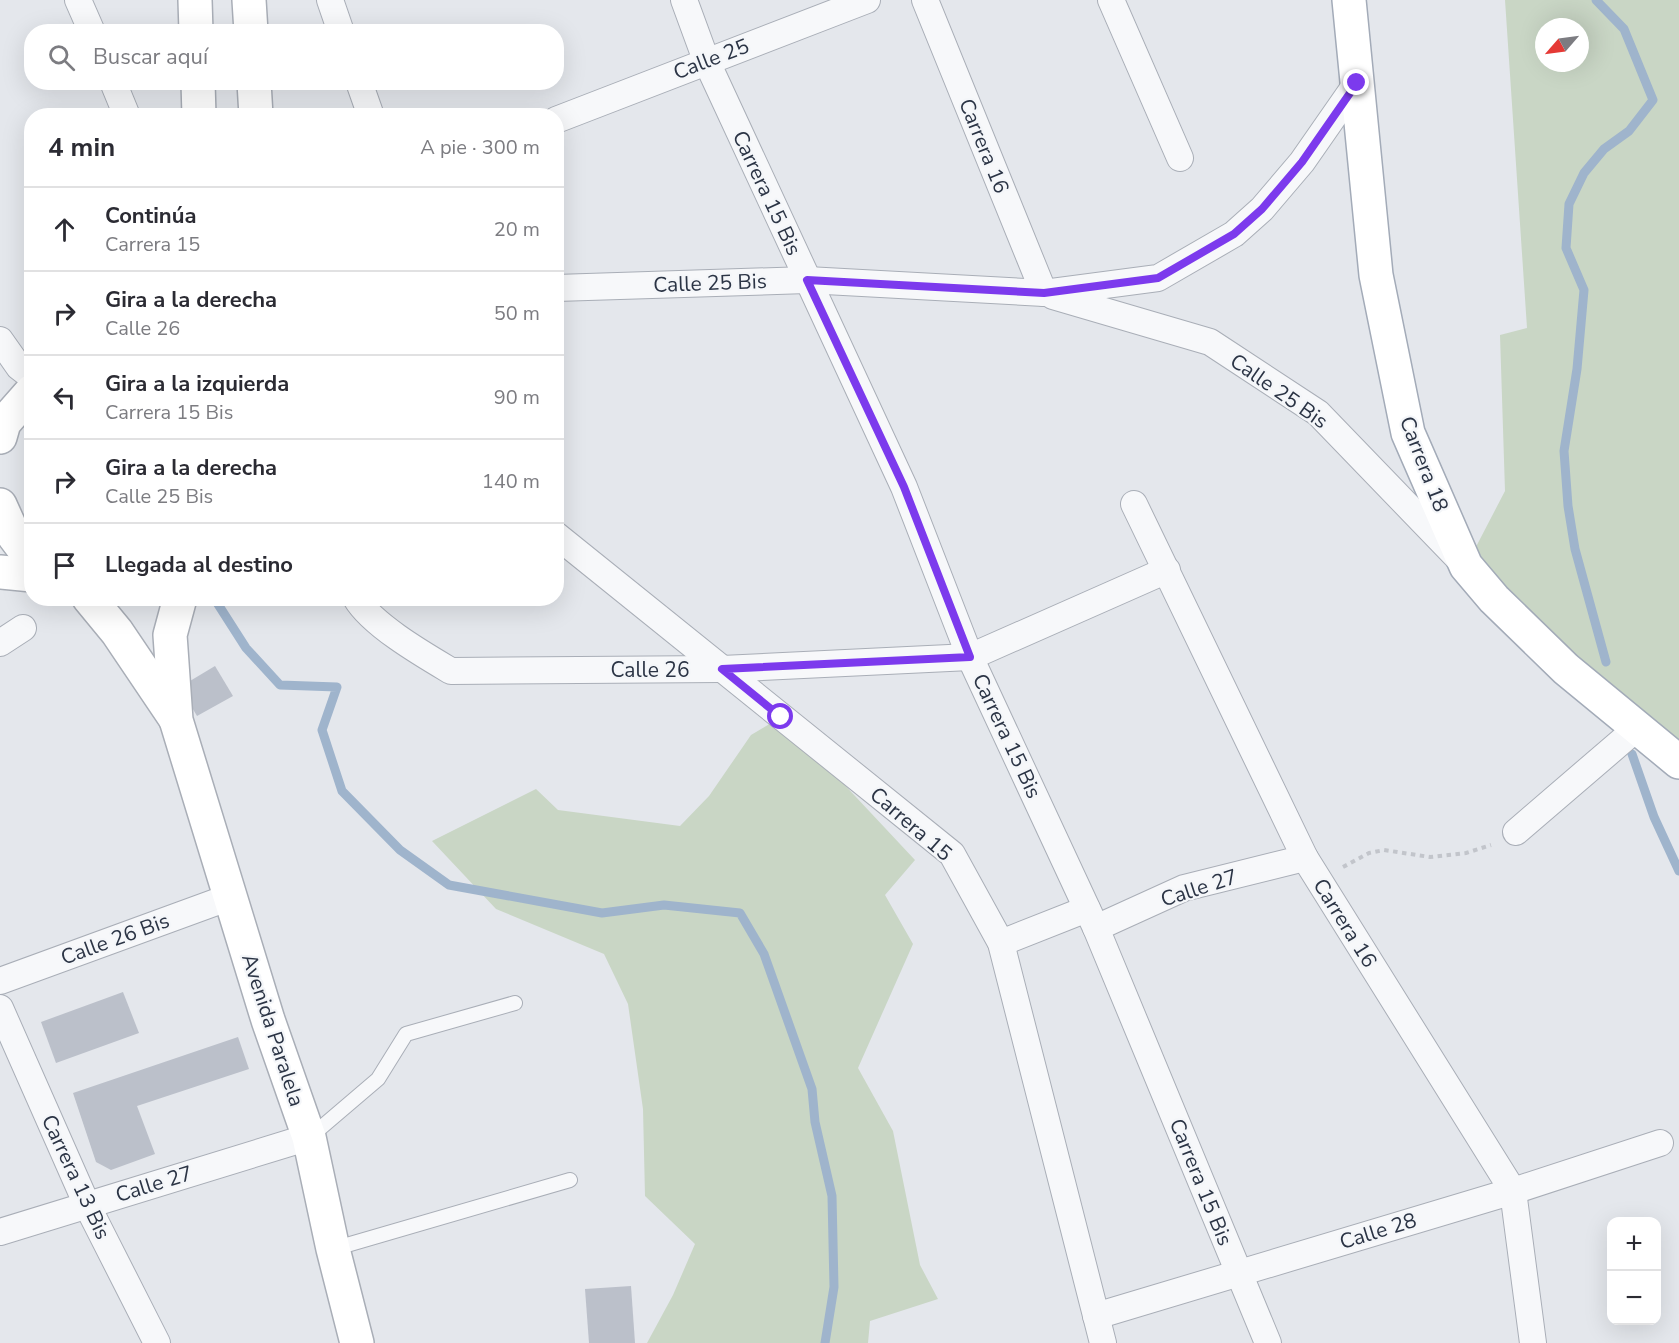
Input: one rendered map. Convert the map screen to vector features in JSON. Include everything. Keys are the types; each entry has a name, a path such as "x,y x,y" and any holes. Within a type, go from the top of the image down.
{"main road":[{"path":"195,0 196,24"},
{"path":"249,0 250,24"},
{"name":"Carrera 18","path":"1349,0 1376,275 1408,433 1466,566 1494,598 1566,669 1679,762"},
{"path":"198,90 199,108"},
{"path":"254,90 256,108"},
{"path":"1,425 24,400"},
{"path":"0,505 14,536 24,549"},
{"path":"0,572 24,574"},
{"name":"Avenida Paralela","path":"96,606 117,632 176,720"},
{"name":"Avenida Paralela","path":"178,606 170,635 176,720 230,897 309,1137 333,1249 357,1343"}],"street":[{"path":"78,0 88,24"},
{"path":"330,0 338,24"},
{"name":"Carrera 15 Bis","path":"684,0 706,60 904,487 970,657 1091,919 1268,1343"},
{"name":"Calle 25","path":"564,117 706,60 867,0"},
{"name":"Carrera 16","path":"925,0 1044,293"},
{"path":"1111,0 1180,158"},
{"name":"Calle 25 Bis","path":"564,288 807,280 1044,293 1158,278 1234,234 1262,209 1302,162 1357,83"},
{"path":"117,90 124,108"},
{"path":"362,90 368,108"},
{"name":"Calle 25 Bis","path":"1044,293 1210,342 1318,413 1466,566"},
{"path":"0,340 24,371"},
{"name":"Carrera 16","path":"1134,504 1305,858 1513,1191 1533,1343"},
{"name":"Carrera 15","path":"564,541 952,854 1001,943 1098,1335"},
{"name":"Calle 26","path":"361,606 416,650 451,671 722,669 970,657 1167,570"},
{"path":"0,643 23,628"},
{"path":"1516,832 1637,728"},
{"name":"Calle 27","path":"1001,943 1091,919 1184,888 1305,858"},
{"name":"Calle 26 Bis","path":"0,981 230,897"},
{"name":"Carrera 13 Bis","path":"0,1008 87,1205 157,1343"},
{"name":"Calle 27","path":"0,1232 309,1137"},
{"name":"Calle 28","path":"1098,1335 1239,1273 1513,1191 1660,1143"}],"lane":[{"path":"309,1137 378,1079 406,1034 515,1003"},
{"path":"333,1249 570,1180"}],"path":[{"path":"1320,883 1369,853 1384,850 1430,857 1466,853 1490,845 1516,832"}],"green space":[{"path":"1505,0 1679,0 1679,762 1466,566 1505,491 1500,335 1527,328"},
{"path":"781,717 915,860 885,895 913,944 858,1068 893,1131 920,1265 938,1299 870,1321 868,1343 647,1343 673,1295 695,1244 645,1196 643,1109 628,1004 604,954 496,909 432,841 536,789 558,810 680,826 709,796 751,735"}],"building":[{"path":"215,666 233,696 197,716 180,687"},
{"path":"123,992 139,1033 56,1063 41,1022"},
{"path":"238,1037 249,1069 137,1106 155,1154 111,1170 96,1162 73,1093"},
{"path":"631,1286 635,1343 589,1343 585,1289"}],"waterway":[{"path":"1596,0 1624,29 1653,100 1629,131 1604,149 1584,173 1569,204 1566,248 1584,290 1577,369 1564,451 1568,506 1575,549 1606,662"},
{"path":"219,606 246,648 280,685 337,687 322,730 342,791 400,850 449,885 602,913 664,905 740,913 764,954 812,1089 815,1122 832,1196 834,1287 825,1343"},
{"path":"1632,754 1654,817 1679,871"}],"route":[{"path":"781,717 722,669 970,657 904,487 807,280 1044,293 1158,278 1234,234 1262,209 1302,162 1357,83"}]}
